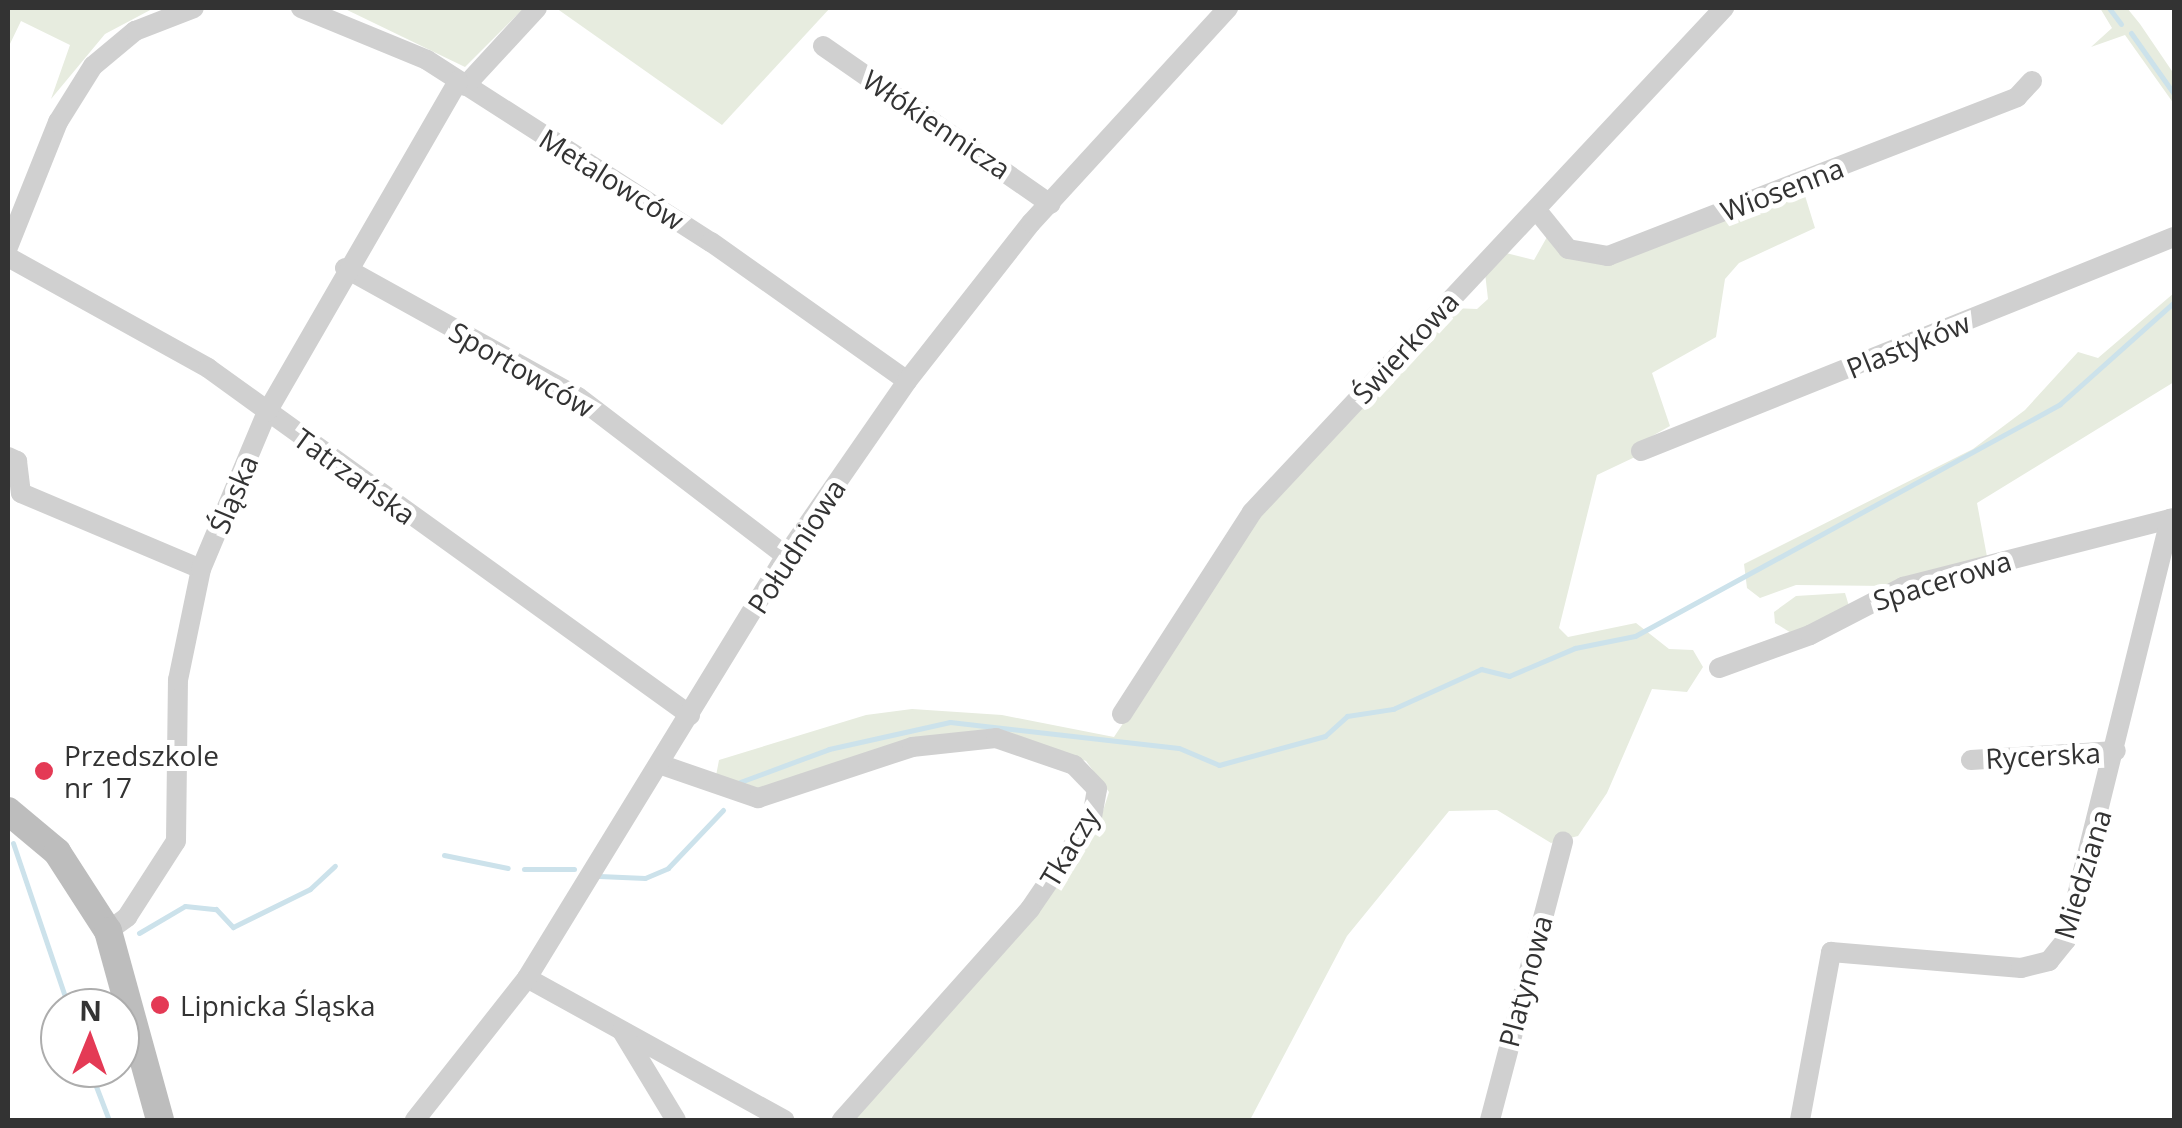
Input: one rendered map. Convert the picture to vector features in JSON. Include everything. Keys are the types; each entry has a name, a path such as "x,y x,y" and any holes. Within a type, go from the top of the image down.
{"street":[{"path":"8,246 58,122 93,66 135,32 194,8"},
{"name":"Metalowców","path":"300,8 398,44 712,242 907,380"},
{"name":"Śląska","path":"108,930 127,917 176,841 178,680 201,569 267,412 345,268 462,84 537,8"},
{"name":"Południowa","path":"415,1120 527,978 786,556 907,380 1050,204 1228,8"},
{"name":"Świerkowa","path":"1122,714 1252,512 1539,213 1724,8"},
{"name":"Włókiennicza","path":"824,46 1050,204"},
{"name":"Wiosenna","path":"1539,213 1568,249 1608,256 2016,97 2032,81"},
{"name":"Plastyków","path":"1641,451 2174,237"},
{"name":"Tatrzańska","path":"8,257 140,324 690,715"},
{"name":"Sportowców","path":"345,268 578,397 786,556"},
{"path":"8,458 17,462 22,493 201,569"},
{"name":"Spacerowa","path":"1720,668 1810,635 1903,588 2172,519"},
{"name":"Miedziana","path":"1800,1120 1830,952 2021,968 2058,952 2076,912 2172,519"},
{"name":"Tkaczy","path":"659,764 758,798 912,747 996,738 1074,765 1098,789 1092,818 1030,909 842,1120"},
{"name":"Rycerska","path":"1971,760 2116,751"},
{"path":"8,811 57,852 108,930 160,1120"},
{"name":"Platynowa","path":"1490,1120 1563,842"},
{"path":"527,978 784,1120"},
{"path":"621,1030 676,1120"}],"shaded area":[{"path":"8,8 154,8 105,34 51,99 70,45 21,21 8,48"},
{"path":"343,8 524,8 465,67"},
{"path":"556,8 830,8 722,125"},
{"path":"2100,8 2127,8 2140,24 2174,74 2174,104 2125,35 2091,47 2112,28"},
{"path":"1802,186 1815,228 1739,263 1725,279 1716,337 1652,373 1670,426 1638,444 1635,457 1597,475 1559,628 1568,637 1636,623 1669,649 1693,650 1703,667 1687,692 1652,689 1607,793 1578,836 1551,843 1497,810 1449,811 1347,936 1250,1120 852,1120 1002,954 1102,814 1109,792 1086,761 1007,732 916,737 756,790 715,781 719,760 866,715 912,709 1002,715 1114,737 1258,519 1452,308 1477,309 1488,299 1485,273 1502,252 1534,260 1547,237 1571,258 1599,263"},
{"path":"2174,293 2174,382 1977,503 1988,562 1888,586 1796,585 1760,598 1747,588 1744,564 1973,449 2025,410 2078,352 2098,358"},
{"path":"1845,593 1849,606 1796,636 1775,623 1774,612 1796,596"}],"waterway":[{"path":"2109,8 2121,24"},
{"path":"2131,33 2174,94"},
{"path":"740,782 829,749 950,722 1179,748 1219,765 1325,736 1347,716 1393,709 1481,669 1509,676 1575,648 1635,636 2060,404 2174,302"},
{"path":"599,876 645,878 668,868 723,810"},
{"path":"13,843 62,988"},
{"path":"444,855 508,868"},
{"path":"139,933 185,906 216,909 233,927 310,889 335,866"},
{"path":"524,869 574,869"},
{"path":"97,1088 109,1120"}],"place":[{"name":"Przedszkole nr 17","path":"44,771"},
{"name":"Lipnicka Śląska","path":"160,1005"}]}
